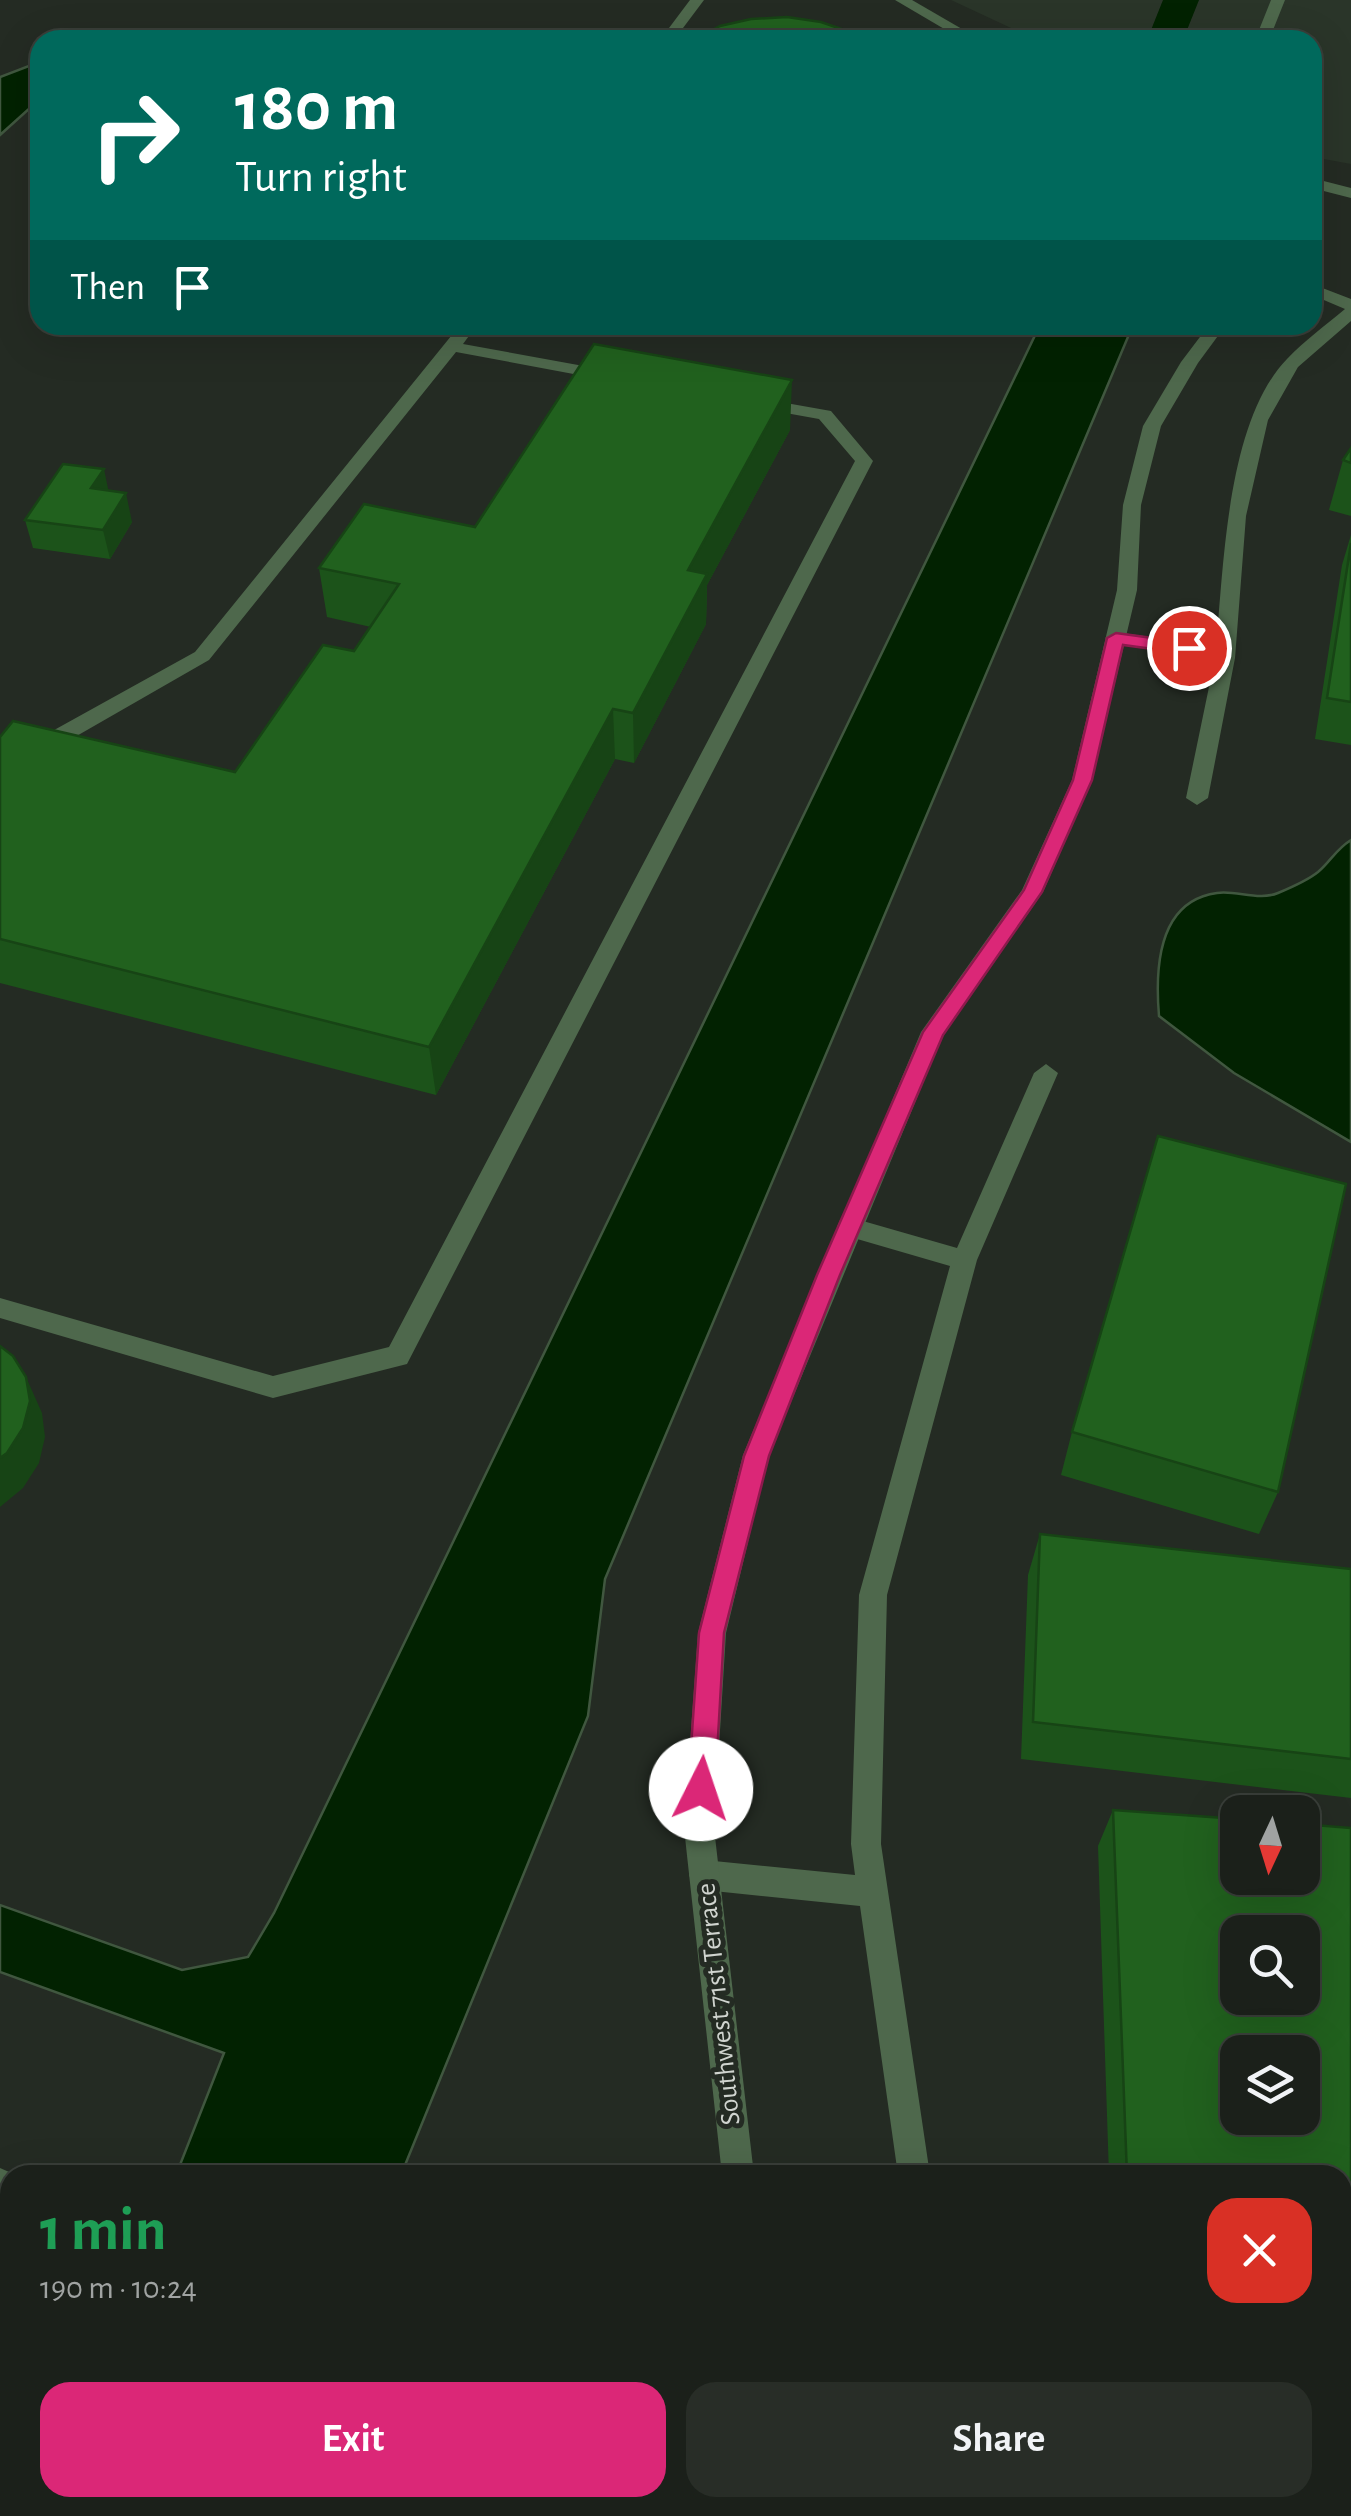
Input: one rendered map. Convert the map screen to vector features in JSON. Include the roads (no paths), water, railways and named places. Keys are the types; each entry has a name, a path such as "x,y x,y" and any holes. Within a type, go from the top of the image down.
{"street":[{"path":"676,30 698,0"},
{"path":"902,0 956,30"},
{"path":"1266,30 1278,0"},
{"path":"1322,186 1351,193"},
{"path":"1198,798 1225,653 1237,516 1259,420 1291,364 1351,308 1322,294"},
{"path":"0,773 6,766 202,656 462,335"},
{"name":"Southwest 71st Terrace","path":"737,2165 698,1828 712,1633 756,1456 934,1032 1032,892 1082,780 1127,590 1132,504 1152,426 1210,335"},
{"path":"454,347 629,379"},
{"path":"0,1308 272,1387 398,1356 864,461 825,415 727,397"},
{"path":"1116,638 1225,653"},
{"path":"913,2165 866,1844 872,1594 964,1260 1046,1074"},
{"path":"849,1228 964,1260"},
{"path":"704,1876 872,1892"}],"waterway":[{"path":"1169,30 1181,0"}]}
